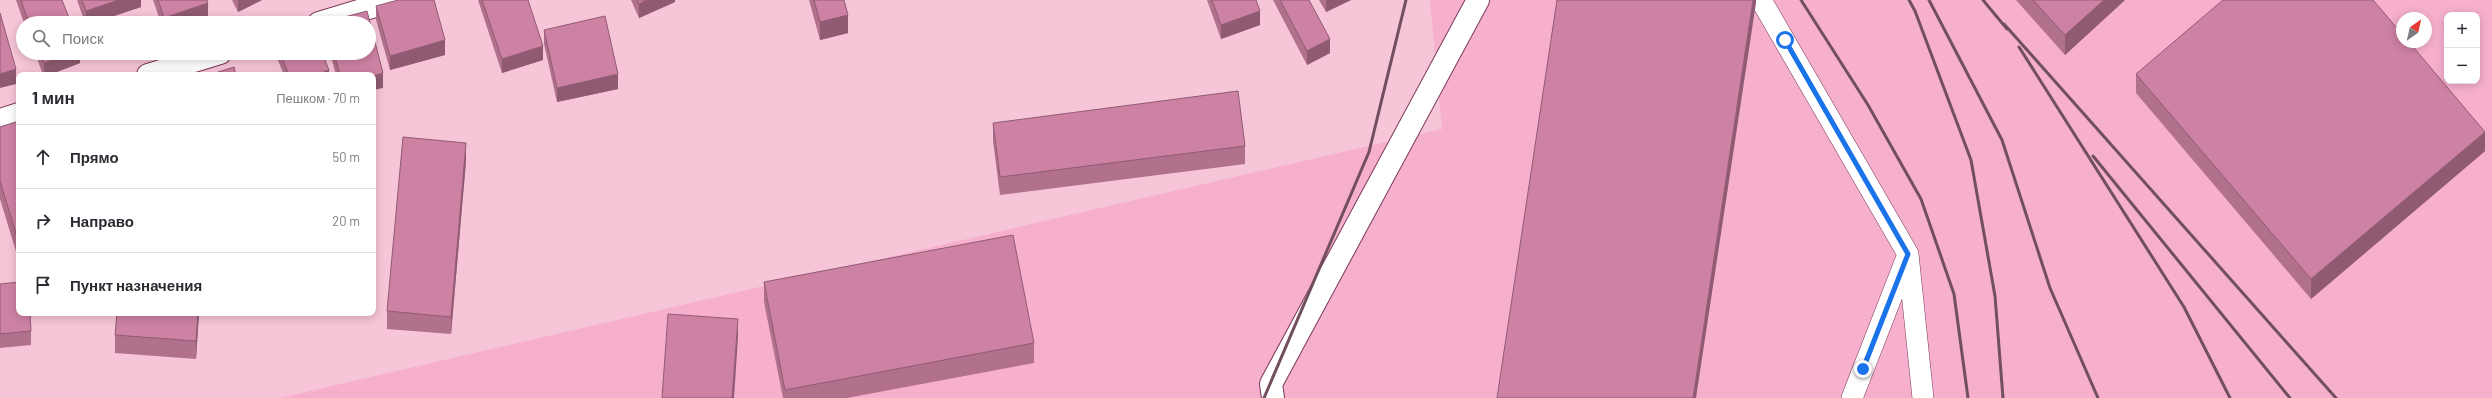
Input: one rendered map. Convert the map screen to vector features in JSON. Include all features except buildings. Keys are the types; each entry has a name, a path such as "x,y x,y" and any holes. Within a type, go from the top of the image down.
{"street":[{"path":"342,16 395,0"},
{"path":"1273,398 1271,384 1478,0"},
{"path":"158,72 197,60"},
{"path":"0,120 16,115"}],"lane":[{"path":"1761,0 1908,254 1923,398"},
{"path":"1852,398 1908,254"}],"shaded area":[{"path":"1430,0 2492,0 2492,398 280,398 1442,129"}],"railway":[{"path":"1264,398 1369,152 1406,0"},
{"path":"1801,0 1868,105 1921,199 1954,294 1968,398"},
{"path":"1909,0 1915,11 1971,160 1995,296 2003,398"},
{"path":"1929,0 2002,140 2050,288 2098,398"},
{"path":"1983,0 2007,29"},
{"path":"2004,24 2336,398"},
{"path":"2019,47 2184,307 2230,398"},
{"path":"2093,156 2290,398"}],"route":[{"path":"1785,40 1908,254 1863,369"}]}
